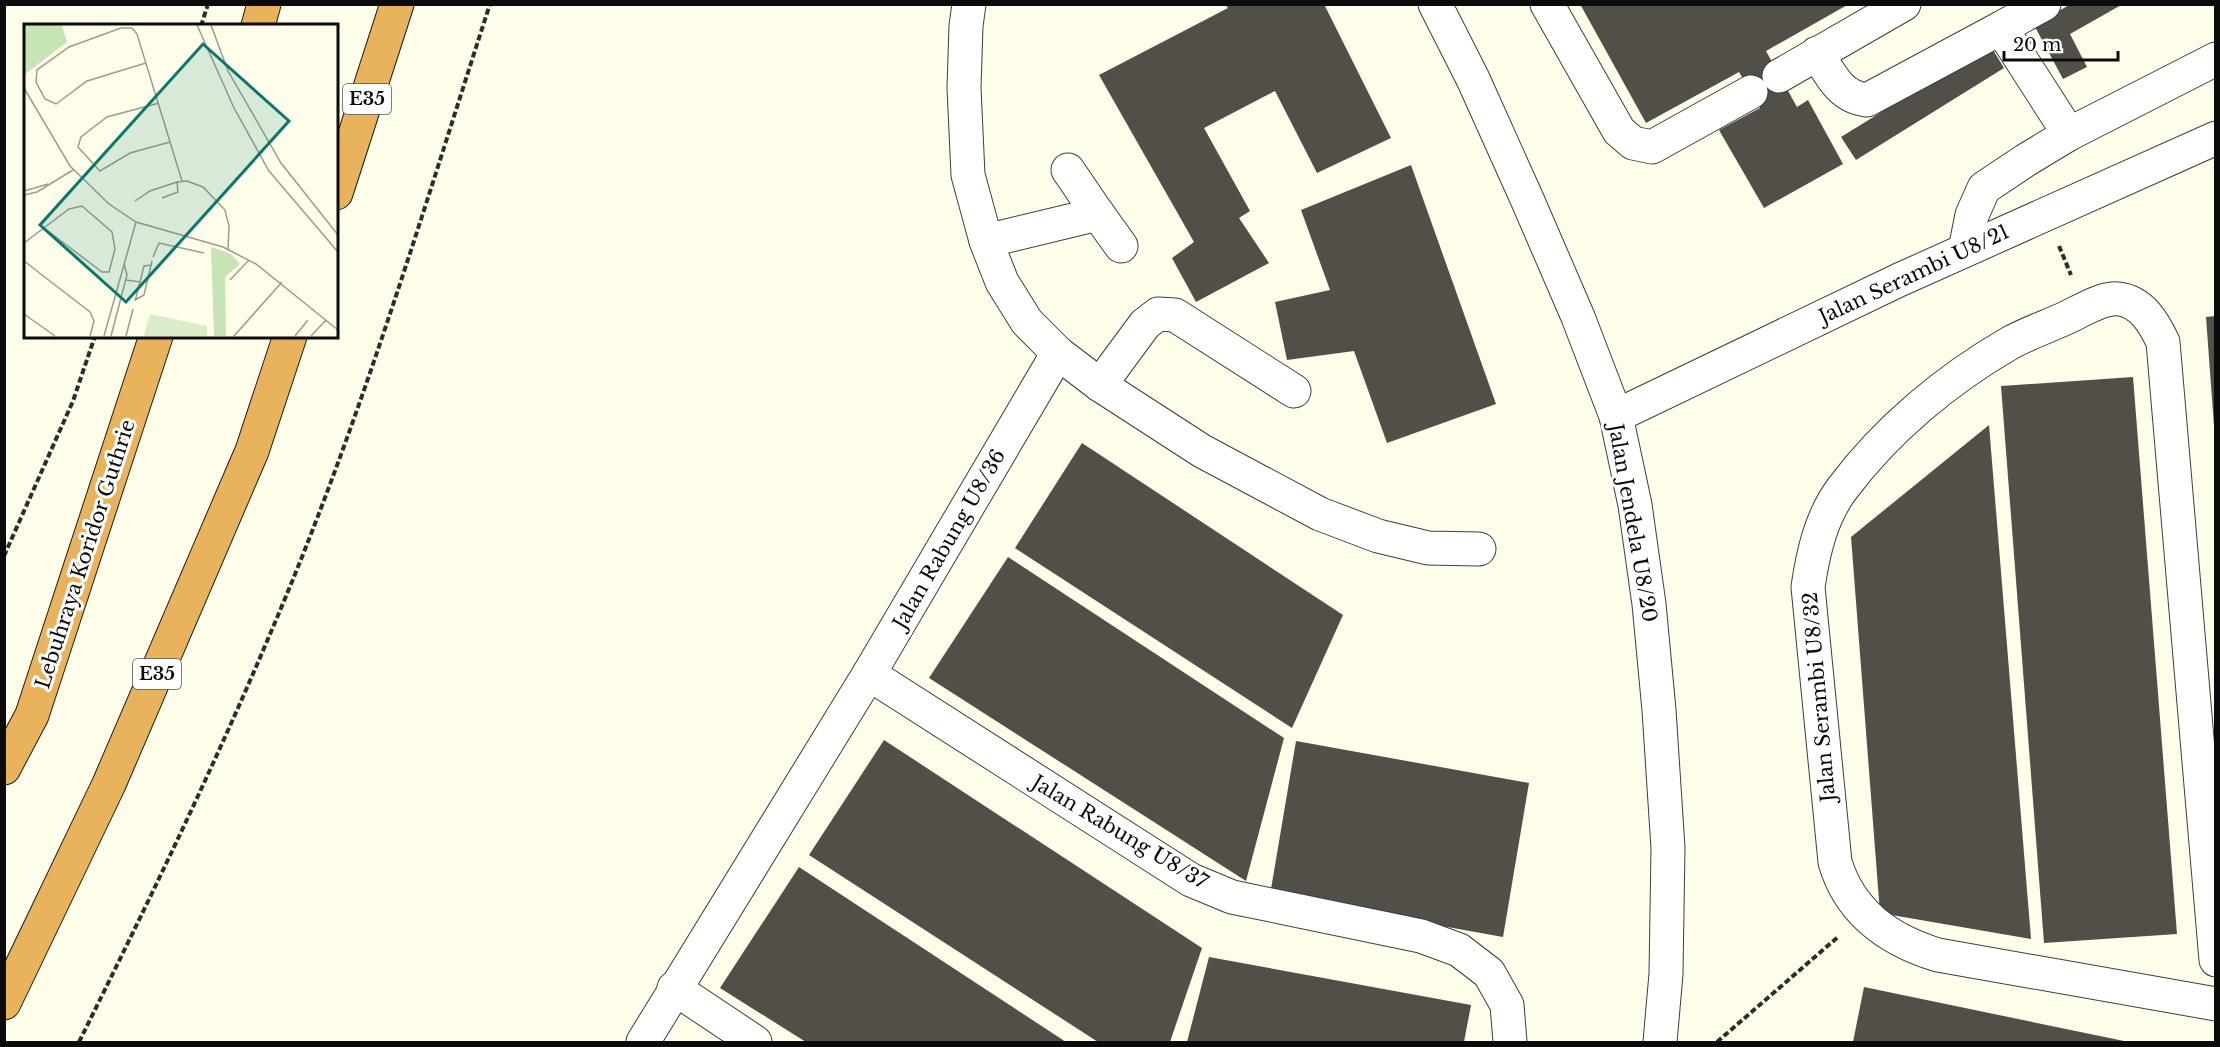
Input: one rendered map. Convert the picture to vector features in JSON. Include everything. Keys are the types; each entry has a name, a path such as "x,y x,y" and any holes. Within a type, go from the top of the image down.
{"highway":[{"path":"259,24 264,4"},
{"name":"E35","path":"338,187 397,4"},
{"name":"Lebuhraya Koridor Guthrie","path":"4,768 32,715 155,338"},
{"name":"E35","path":"4,1003 109,784 234,493 252,451 289,338"}],"street":[{"path":"969,4 964,88 968,175 986,241 1002,282 1027,322 1058,353 1100,385 1202,450 1320,514 1378,536 1428,548 1479,549"},
{"name":"Jalan Jendela U8/20","path":"1435,4 1473,79 1527,199 1578,317 1616,416 1638,527 1649,604 1659,710 1668,848 1666,974 1660,1042"},
{"path":"1547,4 1619,131 1633,143 1652,147 1750,92"},
{"path":"1779,76 1904,4"},
{"path":"1817,53 1840,88 1857,99 1867,100 2044,4"},
{"path":"2001,28 2068,134"},
{"path":"1965,250 1972,215 1984,188 2068,134 2216,59"},
{"name":"Jalan Serambi U8/21","path":"1616,416 1965,250 2216,138"},
{"path":"1068,170 1121,246"},
{"path":"986,241 1098,214"},
{"name":"Jalan Serambi U8/32","path":"2216,960 2163,342 2154,323 2138,307 2119,299 2085,309 2011,343 1925,402 1874,451 1840,491 1813,551 1808,587 1835,862 1840,881 1850,898 1864,914 1914,948 1938,955 2216,1004"},
{"path":"1100,385 1145,324 1158,314 1175,315 1294,391"},
{"name":"Jalan Rabung U8/36","path":"643,1042 674,988 869,674 1058,353"},
{"name":"Jalan Rabung U8/37","path":"869,674 1191,880 1232,897 1421,936 1459,950 1489,972 1507,1005 1510,1042"},
{"path":"674,988 755,1042"}],"path":[{"path":"202,24 208,4"},
{"path":"79,1042 188,819 277,618 361,402 490,4"},
{"path":"2046,214 2085,309"},
{"path":"4,556 73,401 94,338"},
{"path":"1717,1042 1864,914"}],"building":[{"path":"1225,4 1324,4 1391,138 1317,173 1275,91 1204,128 1250,211 1239,218 1269,263 1196,302 1172,258 1194,242 1099,75 1228,8"},
{"path":"1580,4 1849,4 1766,51 1797,107 1808,100 1843,164 1764,208 1719,130 1760,108 1739,72 1646,123"},
{"path":"2071,4 2123,4 2070,34 2087,67 2063,79 2034,25"},
{"path":"1990,45 2004,68 1856,160 1841,137"},
{"path":"1411,165 1496,404 1387,443 1354,351 1287,360 1275,302 1330,290 1301,210"},
{"path":"2216,316 2216,426 2214,426 2206,317"},
{"path":"2133,377 2177,934 2044,943 2001,386"},
{"path":"1989,425 2031,939 1880,913 1851,537"},
{"path":"1082,443 1343,615 1292,728 1015,548"},
{"path":"1008,557 1284,738 1246,881 929,678"},
{"path":"884,740 1202,948 1170,1042 1098,1042 809,855"},
{"path":"1296,741 1529,783 1503,937 1270,895"},
{"path":"799,867 1066,1042 806,1042 720,988"},
{"path":"1209,957 1471,1005 1464,1042 1187,1042"},
{"path":"1864,987 2124,1041 2124,1042 1853,1042"}]}
